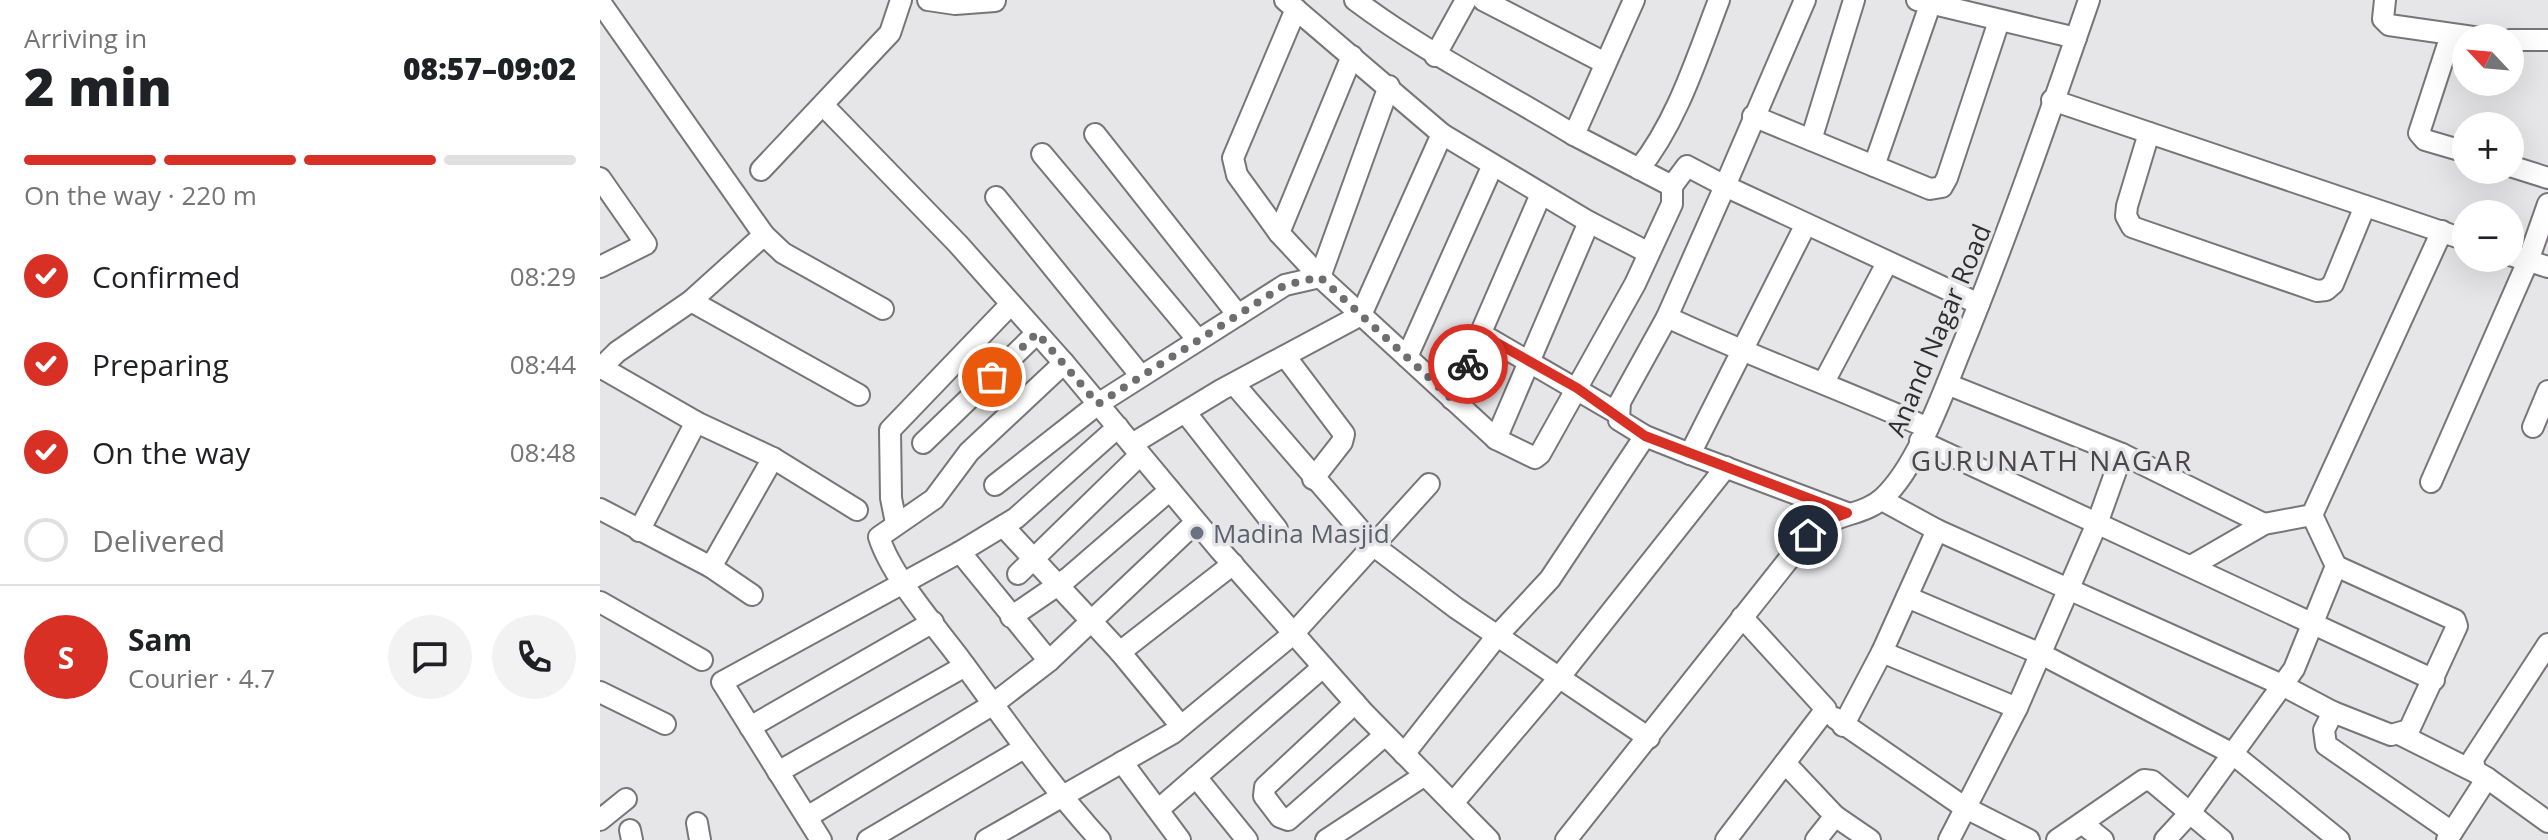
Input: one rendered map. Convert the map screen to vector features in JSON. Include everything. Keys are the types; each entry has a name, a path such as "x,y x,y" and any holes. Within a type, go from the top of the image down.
{"street":[{"path":"761,170 828,110 890,33 901,0"},
{"path":"928,0 955,4 995,1"},
{"path":"1355,0 1435,56 1504,92 1574,135 1672,186"},
{"path":"1435,56 1466,0"},
{"path":"1483,0 1605,63"},
{"path":"1574,135 1634,0"},
{"path":"1639,169 1652,153 1693,68 1719,0"},
{"path":"1617,413 1667,317 1805,0"},
{"path":"1811,140 1854,0"},
{"name":"Anand Nagar Road","path":"1882,500 1924,435 1947,384 2017,211 2052,100 2089,0"},
{"path":"2385,0 2383,19 2389,25 2451,35 2419,133 2425,140 2452,148"},
{"path":"600,2 761,231 783,253 883,309"},
{"path":"1874,166 1923,2 1996,13 2076,38"},
{"path":"1649,253 1492,167 1442,134 1290,5 1233,158 1237,175 1279,233 1320,277 1496,439 1535,458 1577,388 1649,253 1672,204 1672,186 1687,166 1805,226 1979,304"},
{"path":"1753,116 1930,189 1942,187 1996,13"},
{"path":"2524,40 2548,40"},
{"path":"1279,233 1352,56"},
{"path":"1320,277 1389,86"},
{"path":"2052,100 2452,235"},
{"path":"828,110 1064,363 1196,522 1355,703 1489,840"},
{"path":"2149,133 2127,206 2127,223 2317,291 2326,290 2333,284 2365,206"},
{"path":"1095,134 1238,315"},
{"path":"1018,574 1136,449 1185,412 1361,315 1442,134"},
{"path":"1042,154 1198,340"},
{"path":"1407,357 1492,167"},
{"path":"2524,170 2548,178"},
{"path":"600,178 646,244 600,267"},
{"path":"1452,399 1541,194"},
{"path":"996,197 1141,376"},
{"path":"2524,249 2548,204"},
{"path":"1496,439 1589,222"},
{"path":"1690,454 1805,226"},
{"path":"761,231 691,301 601,368 696,422 773,458 857,510"},
{"path":"2401,735 2409,730 2434,680 2457,626 2455,620 2336,566 2312,515 2442,231"},
{"path":"2524,260 2548,267"},
{"path":"1824,382 1887,263"},
{"path":"2431,482 2514,272"},
{"path":"995,485 1098,404 1141,376 1285,285 1320,277"},
{"path":"691,301 859,395"},
{"path":"896,523 891,498 890,430 1011,304"},
{"path":"1667,317 1740,351 1824,382 2098,521 2434,680"},
{"path":"923,443 1037,333"},
{"path":"1481,334 1617,413 1628,428 1847,513"},
{"path":"1285,356 1344,434 1342,442 1313,479"},
{"path":"1064,363 964,458 934,499 879,537 905,582 992,705 1060,796 1100,840"},
{"path":"1234,384 1374,546 1558,679 1649,738"},
{"path":"1947,384 2122,454 2264,524"},
{"path":"2533,427 2548,391"},
{"path":"1185,412 1277,529"},
{"path":"639,531 696,422"},
{"path":"821,840 722,682 1003,526 1118,427"},
{"path":"1404,754 1497,636 1550,579 1645,436"},
{"path":"1949,840 2017,708 2098,521 2122,454"},
{"path":"711,567 773,458"},
{"path":"1453,803 1558,679 1726,467"},
{"path":"996,838 1060,796 1181,726 1293,634 1429,484"},
{"path":"1011,617 1056,586 1170,490"},
{"path":"1566,840 1808,535 1827,520 1882,500 1937,530 2282,685 2333,712 2391,735 2401,735 2482,776 2548,822"},
{"path":"600,509 711,567 752,595"},
{"path":"2193,565 2264,524 2312,515"},
{"path":"807,817 992,705 1049,661 1196,522"},
{"path":"1003,526 1120,652 1181,726"},
{"path":"1843,726 1882,652 1937,530"},
{"path":"960,552 1049,661"},
{"path":"1120,652 1233,564"},
{"path":"2165,840 2189,814 2294,669 2336,566"},
{"path":"1907,597 2041,654 2233,754 2339,840"},
{"path":"600,602 702,660"},
{"path":"1742,617 1843,726 1964,807 2029,840"},
{"path":"750,727 933,622"},
{"path":"2482,776 2472,766 2473,759 2548,644"},
{"path":"1882,652 2017,708"},
{"path":"778,772 965,666"},
{"path":"1159,809 1323,667"},
{"path":"600,692 665,724"},
{"path":"1355,703 1265,787 1264,796 1280,817 1288,820 1385,735"},
{"path":"1726,840 1826,709"},
{"path":"2333,712 2324,730 2326,745 2450,836 2482,776"},
{"path":"868,840 1024,748"},
{"path":"1122,762 1180,840"},
{"path":"1785,763 1835,816 1870,840"},
{"path":"1326,840 1425,775"},
{"path":"1196,777 1247,840"},
{"path":"2057,840 2144,780 2152,781 2222,840"},
{"path":"600,820 626,799"},
{"path":"1816,840 1835,816"},
{"path":"2082,823 2103,840"}],"way so far":[{"path":"992,377 1037,333 1098,404 1285,285 1320,277 1452,399 1468,364"}],"place":[{"name":"Madina Masjid","path":"1197,533"}],"district":[{"name":"GURUNATH NAGAR","path":"2052,460"}],"route":[{"path":"1468,364 1481,334 1617,413 1619,420 1628,428 1847,513 1827,520 1808,535"}]}
